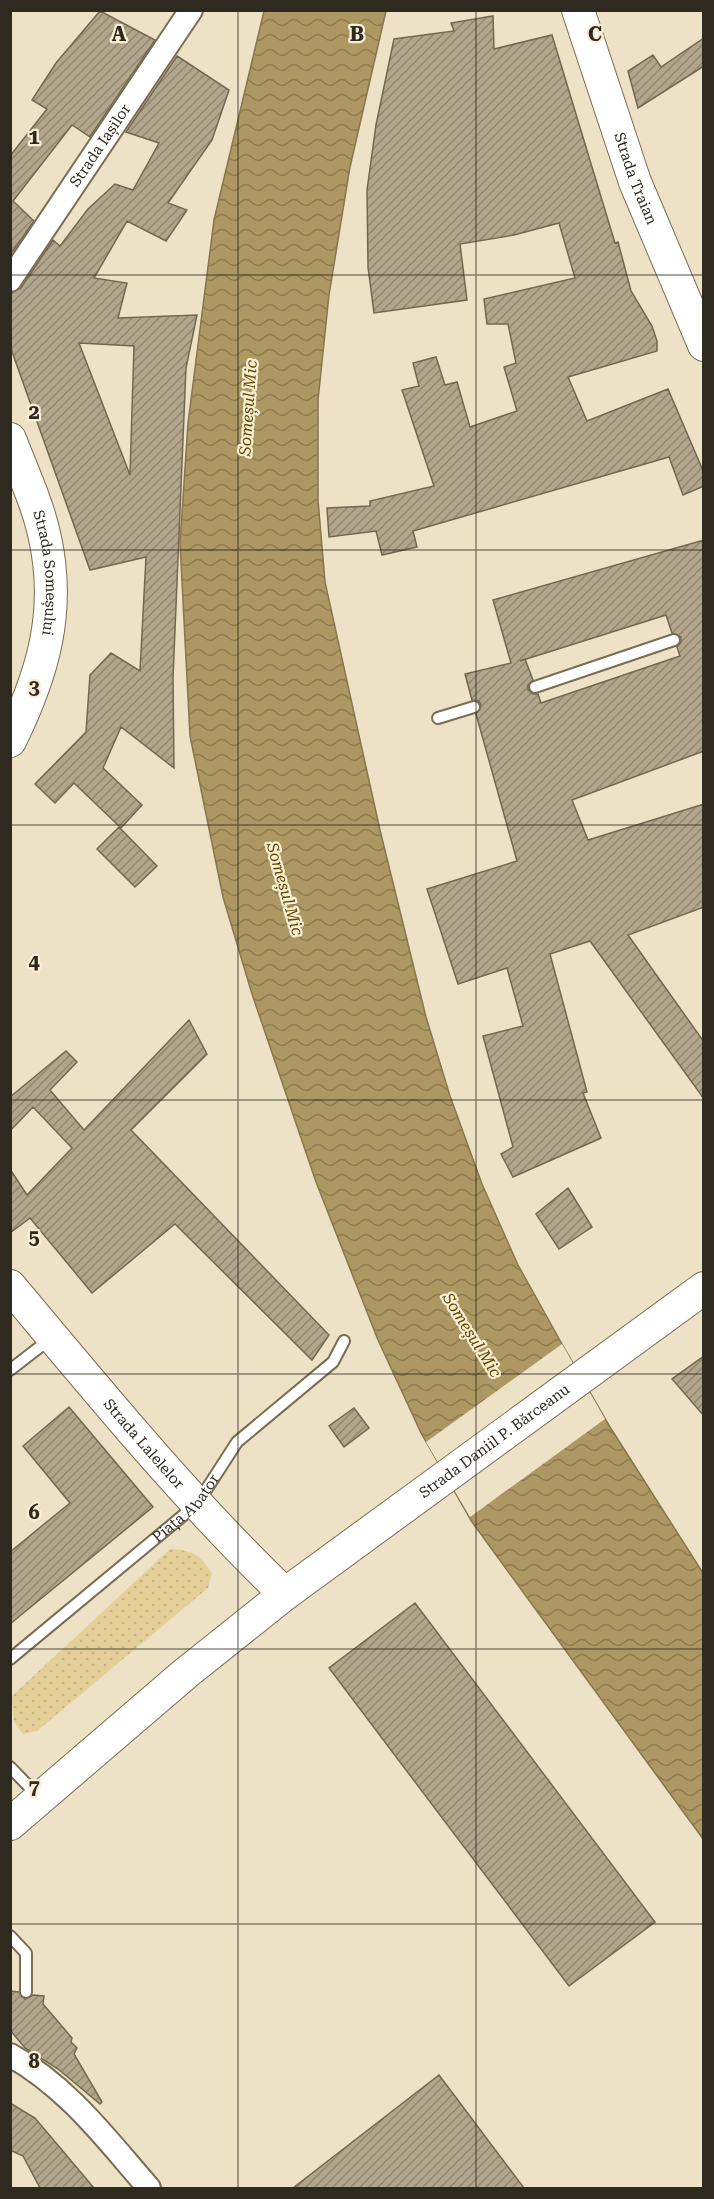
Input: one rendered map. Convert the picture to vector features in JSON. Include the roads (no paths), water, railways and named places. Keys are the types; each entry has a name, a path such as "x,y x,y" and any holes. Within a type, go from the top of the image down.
{"main road":[{"name":"Strada Traian","path":"578,10 635,182 704,345"},
{"name":"Strada Someșului","path":"10,439 45,536 52,586 50,630 36,675 10,741"},
{"name":"Strada Lalelelor","path":"10,1286 197,1503 285,1594"},
{"name":"Strada Daniil P. Bărceanu","path":"285,1594 704,1288"},
{"path":"10,1824 186,1674 285,1594"}],"street":[{"name":"Strada Iașilor","path":"10,280 191,10"},
{"path":"10,2055 34,2069 70,2098 149,2188"}],"lane":[{"path":"535,687 674,640"},
{"path":"438,718 474,706"},
{"path":"10,1371 53,1337"},
{"name":"Piața Abator","path":"10,1659 197,1503 237,1442 333,1362 344,1341"},
{"path":"10,1767 40,1798"},
{"path":"10,1936 26,1953 26,1992"}],"water":[{"name":"Someșul Mic","path":"264,11 386,11 350,167 329,295 318,400 318,500 325,582 380,830 426,1017 450,1096 482,1184 518,1265 562,1344 610,1427 703,1573 703,1839 472,1522 421,1433 378,1340 316,1182 252,994 223,897 190,736 180,543 188,423 214,220"}]}
